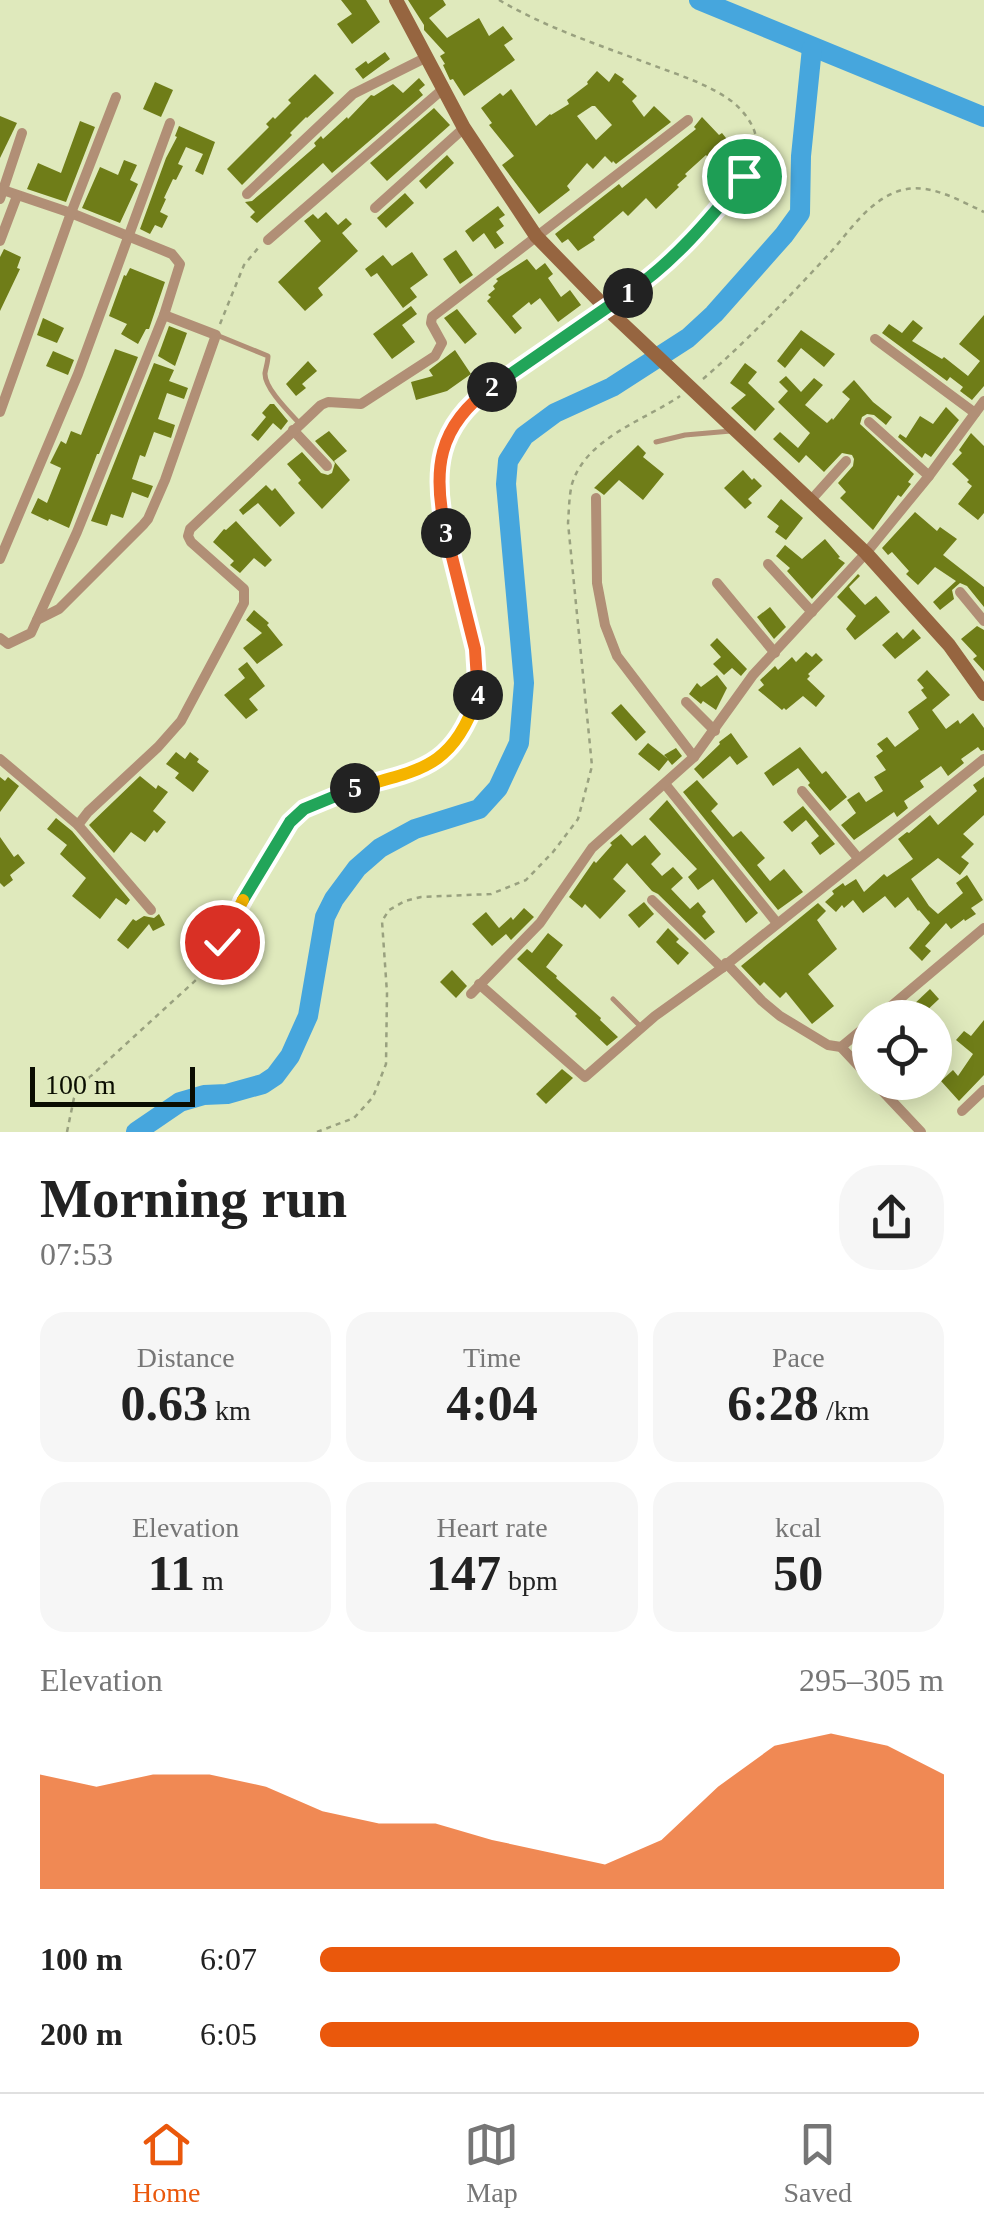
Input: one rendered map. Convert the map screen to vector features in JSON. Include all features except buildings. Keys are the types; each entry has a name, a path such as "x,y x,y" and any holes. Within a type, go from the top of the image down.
{"main road":[{"path":"396,0 464,128 536,236 687,386 866,553 949,645 984,694"}],"street":[{"path":"247,194 352,94 426,58"},
{"path":"268,240 443,90"},
{"path":"0,412 116,97"},
{"path":"78,826 180,722 244,604 244,589 191,542 190,529 328,402 361,404 435,356 442,344 432,317 688,120"},
{"path":"0,558 78,374 170,124"},
{"path":"375,208 464,128"},
{"path":"0,638 8,644 32,634 164,315 179,260 71,213 1,193 22,133"},
{"path":"0,240 17,196"},
{"path":"37,620 59,610 148,519 165,480 216,335 164,315"},
{"path":"875,339 975,413"},
{"path":"984,401 866,553 753,675 694,758 592,848 540,924 475,989 585,1077 984,759"},
{"path":"869,422 929,476"},
{"path":"297,427 326,466"},
{"path":"811,500 846,461"},
{"path":"596,498 597,582 605,625 617,656 694,758"},
{"path":"768,564 812,612"},
{"path":"717,583 775,652"},
{"path":"960,592 984,620"},
{"path":"686,702 715,730"},
{"path":"0,759 78,826 151,910"},
{"path":"665,784 777,922"},
{"path":"802,790 858,858"},
{"path":"652,900 762,1002 828,1044 841,1047 852,1059"},
{"path":"898,1000 984,928"},
{"path":"841,1047 852,1038"},
{"path":"962,1111 984,1090"},
{"path":"890,1100 920,1132"}],"lane":[{"path":"216,335 268,356 267,382 297,427"},
{"path":"656,442 738,431"},
{"path":"614,999 642,1028"}],"path":[{"path":"67,1132 80,1086 196,980 290,822 322,800 421,770 462,734 478,692 475,649 438,498 448,435 478,397 638,287 671,259 708,220 754,158 758,142 755,132 727,97 698,82 560,30 499,0"},
{"path":"687,386 756,329 875,204 896,192 927,190 949,195 984,212"},
{"path":"216,335 244,265 268,240"},
{"path":"317,1132 354,1118 373,1097 386,1064 384,915 405,901 421,897 491,894 526,880 554,852"}],"waterway":[{"path":"699,0 984,117"},
{"path":"136,1132 180,1102 227,1094 263,1084 275,1076 290,1056 308,1016 325,917 357,868 380,848 415,829 479,809 498,788 519,743 524,683 506,484 508,461 524,436 555,413 612,387 688,338 784,235 800,213 801,156 812,48"}],"route":[{"path":"222,942 251,884 290,822 304,809 354,788 421,770 462,734 478,692 475,649 438,498 448,435 458,418 478,397 638,287 671,259 744,176"}]}
